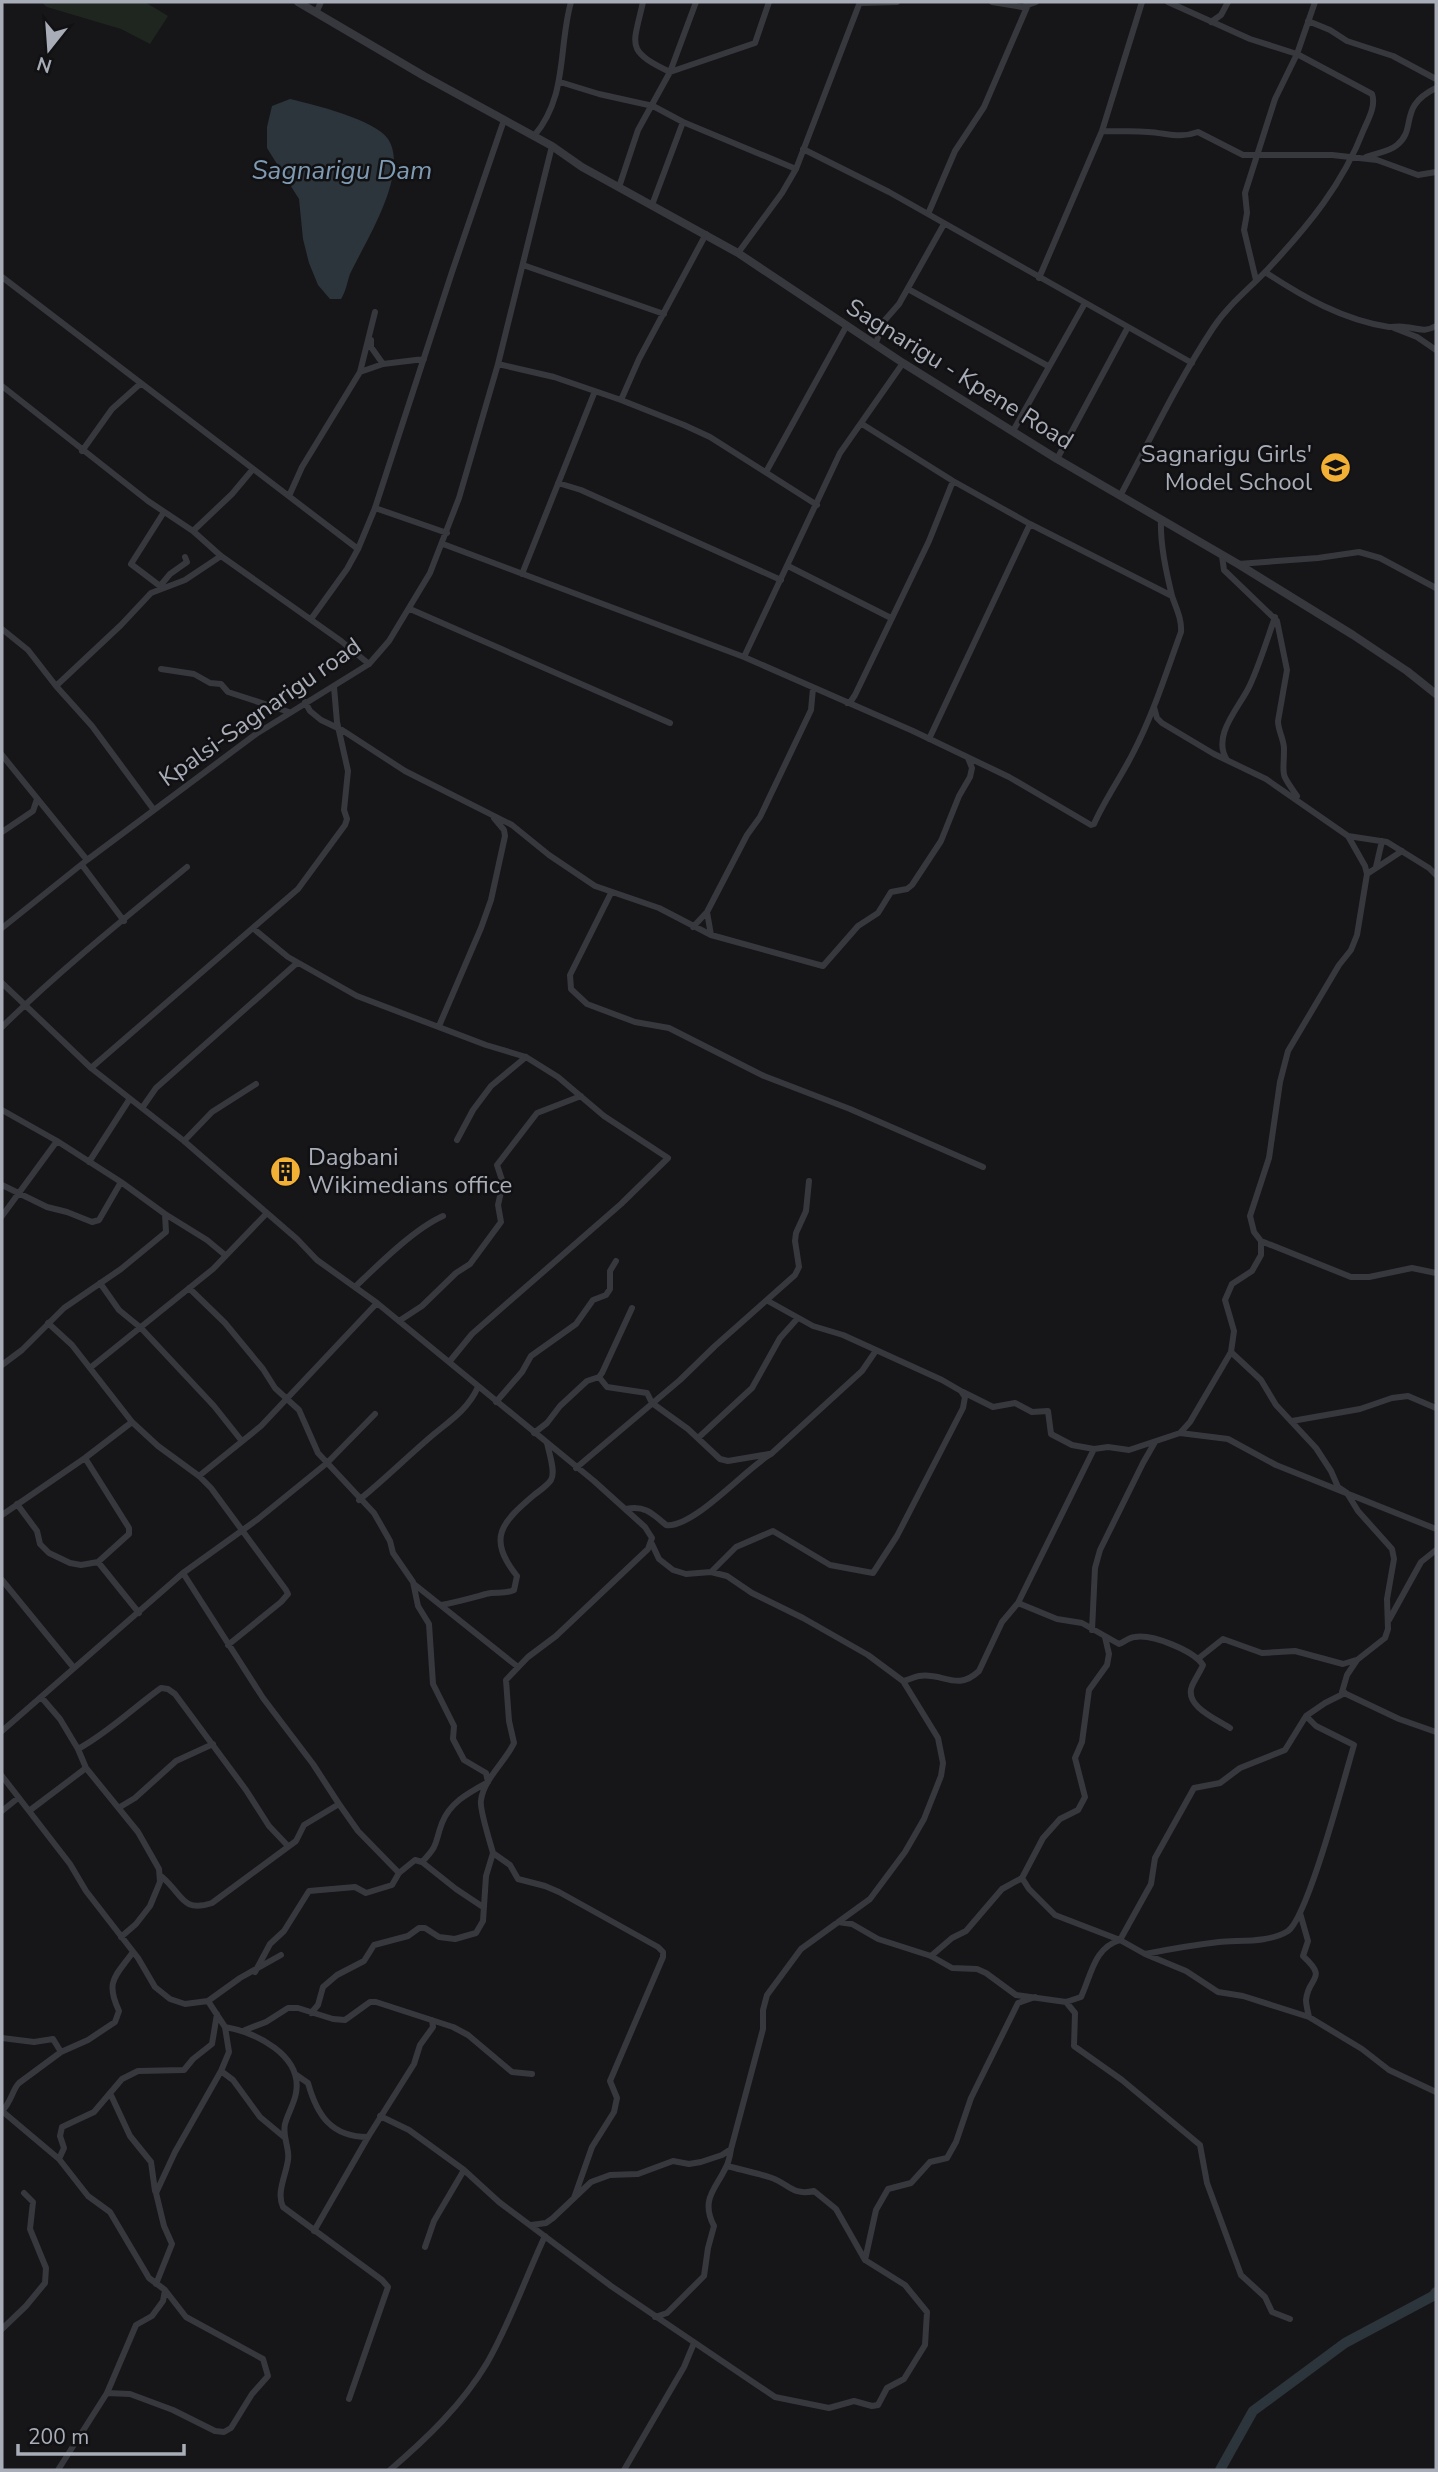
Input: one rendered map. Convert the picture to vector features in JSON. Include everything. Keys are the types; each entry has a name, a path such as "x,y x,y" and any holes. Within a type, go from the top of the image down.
{"street":[{"name":"Sagnarigu - Kpene Road","path":"298,2 552,146 582,167 738,253 903,363 1120,496 1238,564 1407,671 1436,694"},
{"path":"316,13 321,2"},
{"path":"534,136 544,123 560,82 571,2"},
{"path":"643,2 636,34 637,51 670,72 755,43 769,2"},
{"path":"619,187 638,130 670,72 696,2"},
{"path":"738,253 782,193 796,169 860,2 898,2"},
{"path":"992,2 1027,7 1036,2"},
{"path":"1040,278 1102,131 1142,2"},
{"path":"1120,496 1220,317 1265,272 1326,203 1352,158 1374,97 1359,85 1297,54 1250,39 1168,2"},
{"path":"1211,22 1221,15 1228,2"},
{"path":"1256,280 1244,230 1247,213 1245,193 1275,99 1297,54 1315,2"},
{"path":"928,214 956,151 984,107 1027,7"},
{"path":"1308,21 1347,41 1392,56 1436,79"},
{"path":"560,82 653,106 683,122 796,169"},
{"path":"1363,158 1400,143 1414,103 1436,88"},
{"path":"311,619 332,592 358,549 375,508 504,120"},
{"path":"652,205 683,122"},
{"path":"1102,131 1152,132 1180,137 1198,132 1238,154 1313,154 1363,158 1377,160 1418,175 1436,172"},
{"name":"Kpalsi-Sagnarigu road","path":"2,928 256,734 369,664 389,641 410,609 447,533 480,432 552,146"},
{"path":"803,149 889,192 1192,363"},
{"path":"875,345 886,320 895,311 944,224"},
{"path":"621,400 639,359 706,234"},
{"path":"523,265 664,314"},
{"path":"1265,272 1322,307 1392,327 1417,337 1436,350"},
{"path":"2,277 358,549"},
{"path":"908,289 1048,366"},
{"path":"1013,431 1085,303"},
{"path":"289,496 302,467 360,372 375,312"},
{"path":"766,472 846,325"},
{"path":"1392,327 1423,331 1436,326"},
{"path":"1057,458 1128,327"},
{"path":"370,334 371,346 383,364"},
{"path":"360,372 383,364 424,359"},
{"path":"744,657 840,453 903,363"},
{"path":"498,364 554,377 595,391 710,437 817,505"},
{"path":"82,451 112,409 140,384"},
{"path":"2,386 82,451 369,664"},
{"path":"522,574 595,391"},
{"path":"2,398 8,392"},
{"path":"862,424 953,481 1030,524 1172,596"},
{"path":"193,531 232,494 253,469"},
{"path":"847,703 855,695 935,530 953,481"},
{"path":"558,483 581,490 781,580"},
{"path":"375,508 447,533"},
{"path":"164,512 131,565 160,586 170,574 187,562 185,557"},
{"path":"443,544 744,657 1009,777 1091,825 1134,752 1154,707 1181,632 1181,621 1172,596 1163,547 1161,519"},
{"path":"929,739 1030,524"},
{"path":"1238,564 1359,552 1380,558 1436,589"},
{"path":"56,686 151,593 185,580 220,555"},
{"path":"1222,556 1224,570 1275,617 1287,670 1278,721 1284,745 1282,771 1300,801"},
{"path":"788,566 891,618"},
{"path":"410,609 670,723"},
{"path":"1227,760 1222,746 1227,724 1248,688 1275,617"},
{"path":"2,629 28,650 92,726 154,810"},
{"path":"161,669 194,674 210,683 221,684 228,692 289,712"},
{"path":"91,1068 298,889 345,825 348,771 338,727 334,687"},
{"path":"693,927 706,912 747,835 760,817 811,710 813,688"},
{"path":"305,702 317,718 338,727 405,771 512,825 594,886 659,908 711,935 823,966 858,926 878,913 891,892 907,889 924,868 941,841 970,777 972,768 968,758"},
{"path":"1154,707 1157,718 1162,723 1266,779 1348,836 1367,874 1357,935 1351,950 1288,1051 1280,1082 1269,1158 1250,1216 1254,1232 1261,1241 1351,1277 1369,1277 1412,1268 1436,1273"},
{"path":"2,755 85,862 124,921"},
{"path":"33,811 37,799"},
{"path":"2,832 33,811 45,811"},
{"path":"439,1026 491,900 505,836 504,830 491,813"},
{"path":"1348,836 1382,841 1402,851 1436,875"},
{"path":"1376,867 1382,841"},
{"path":"1367,874 1402,851"},
{"path":"2,1027 78,955 124,921 187,867"},
{"path":"611,893 570,975 571,989 587,1004 635,1022 668,1028 764,1076 850,1109 983,1167"},
{"path":"706,912 711,935"},
{"path":"254,929 297,963 357,996 526,1057 558,1077 604,1116 668,1158 621,1204 472,1334 450,1361"},
{"path":"142,1108 156,1088 297,963"},
{"path":"2,983 61,1042 184,1141 298,1239 317,1261 377,1303 450,1361 626,1509 645,1527 659,1559 673,1570 686,1574 711,1572 727,1576 752,1593 803,1618 867,1655 903,1681 938,1738 943,1763 941,1776 924,1819 905,1852 870,1899 801,1948 767,1995 763,2010 763,2029 727,2166 716,2181 709,2201 708,2214 714,2226 704,2276 667,2312 655,2317"},
{"path":"457,1140 473,1110 491,1086 526,1057"},
{"path":"184,1141 212,1112 256,1084"},
{"path":"399,1321 422,1306 456,1273 470,1264 501,1222 498,1205 503,1183 497,1165 537,1113 581,1096"},
{"path":"89,1162 130,1100"},
{"path":"2,1110 121,1182 225,1255"},
{"path":"2,1216 57,1141"},
{"path":"576,1468 795,1275 799,1267 795,1241 806,1211 809,1181"},
{"path":"2,1185 47,1207 92,1222 99,1220 121,1182"},
{"path":"2,1365 22,1350 64,1308 121,1269 166,1232 165,1214"},
{"path":"90,1368 213,1269 266,1214"},
{"path":"355,1287 432,1221 443,1216"},
{"path":"768,1301 797,1319 842,1335 942,1380 993,1407 1015,1403 1032,1412 1048,1410 1051,1434 1072,1446 1129,1450 1180,1433 1190,1422 1231,1352 1234,1331 1225,1300 1232,1284 1252,1271 1261,1255 1261,1241"},
{"path":"496,1402 522,1372 531,1356 576,1324 593,1300 606,1295 610,1289 610,1271 616,1261"},
{"path":"100,1283 119,1310 141,1328 242,1440"},
{"path":"189,1289 225,1323 275,1388 299,1410 318,1453 374,1513 390,1541 393,1553 413,1582 518,1667"},
{"path":"199,1476 261,1426 377,1303"},
{"path":"534,1433 587,1381 599,1377 632,1308"},
{"path":"698,1438 752,1388 780,1338 797,1319"},
{"path":"48,1323 72,1345 132,1422 158,1446 199,1476 288,1594 228,1645"},
{"path":"626,1509 646,1508 666,1524 679,1524 709,1505 756,1462 771,1454 862,1371 875,1352"},
{"path":"1231,1352 1262,1380 1276,1405 1316,1448 1338,1487 1347,1493 1358,1511 1392,1549 1394,1559 1387,1599 1388,1621 1385,1638 1357,1660 1346,1675 1342,1692 1399,1719 1436,1732"},
{"path":"599,1377 607,1387 647,1393 652,1403 698,1438 715,1456 724,1460 771,1454"},
{"path":"359,1500 450,1423 474,1397 478,1387"},
{"path":"711,1572 736,1547 773,1531 830,1565 873,1573 897,1536 963,1408 965,1397 961,1391"},
{"path":"1292,1422 1360,1409 1375,1402 1408,1396 1436,1408"},
{"path":"2,1731 183,1573 327,1463 375,1414"},
{"path":"2,1515 132,1422"},
{"path":"1180,1433 1228,1439 1276,1465 1436,1529"},
{"path":"1092,1630 1095,1568 1100,1549 1156,1442"},
{"path":"441,1605 474,1599 489,1592 505,1594 514,1590 517,1576 500,1548 503,1528 517,1510 551,1480 553,1472 547,1443"},
{"path":"903,1681 920,1676 957,1682 973,1677 979,1671 1002,1622 1018,1603 1094,1449"},
{"path":"17,1504 37,1531 40,1544 49,1553 70,1563 82,1565 98,1562 128,1534 129,1528 85,1458"},
{"path":"311,2013 318,2005 323,1987 337,1975 364,1961 374,1945 408,1936 419,1928 425,1928 439,1937 455,1939 475,1933 483,1921 486,1876 492,1853 480,1801 488,1782 508,1756 514,1743 509,1721 506,1680 652,1544"},
{"path":"1388,1621 1421,1562 1436,1549"},
{"path":"98,1562 139,1613"},
{"path":"183,1573 263,1698 313,1764 358,1831 399,1873"},
{"path":"2,1580 74,1668"},
{"path":"413,1582 418,1606 429,1624 433,1684 454,1726 453,1739 464,1760 486,1773 488,1782"},
{"path":"1018,1603 1057,1619 1082,1623 1119,1644 1133,1636 1157,1640 1199,1658 1203,1665 1191,1687 1191,1696 1195,1705 1230,1728"},
{"path":"931,1956 951,1938 966,1930 1002,1889 1022,1878 1043,1838 1060,1819 1078,1810 1085,1797 1075,1758 1082,1742 1089,1690 1107,1664 1109,1654 1105,1637"},
{"path":"1199,1658 1223,1639 1262,1653 1295,1651 1343,1664 1357,1660"},
{"path":"78,1749 101,1737 161,1688 168,1689 213,1744 269,1826 288,1846"},
{"path":"838,1922 852,1924 878,1939 931,1956 952,1968 977,1969 1016,1995 1066,2002 1081,1997 1100,1951 1108,1944 1120,1940 1151,1884 1155,1858 1194,1788 1220,1783 1240,1768 1285,1750 1306,1716 1345,1693"},
{"path":"42,1698 60,1719 86,1768 138,1832 161,1876 189,1906 197,1908 212,1903 296,1841 304,1825 339,1804"},
{"path":"1145,1954 1221,1942 1272,1938 1289,1930 1300,1913 1328,1834 1354,1745 1316,1726 1306,1716"},
{"path":"120,1807 135,1798 176,1760 213,1744"},
{"path":"29,1811 86,1768"},
{"path":"2,1776 71,1864 86,1891 133,1952 155,1987 170,1999 185,2004 208,2001 240,1978 255,1972 281,1955"},
{"path":"422,1862 436,1847 442,1823 450,1809 466,1795 488,1782"},
{"path":"2,1811 18,1798"},
{"path":"492,1853 510,1866 518,1879 559,1892 663,1952 610,2081 617,2098 614,2112 592,2147 574,2198"},
{"path":"255,1972 270,1944 285,1931 309,1891 355,1887 366,1893 392,1885 399,1873 415,1860 422,1862 483,1907"},
{"path":"121,1937 150,1906 156,1896 161,1876"},
{"path":"1022,1878 1055,1915 1120,1940 1186,1971 1218,1992 1243,1996 1309,2017 1362,2049 1389,2070 1436,2092"},
{"path":"1300,1913 1308,1941 1303,1956 1314,1967 1316,1976 1306,1999 1309,2017"},
{"path":"107,2393 130,2394 173,2410 215,2431 224,2432 231,2428 252,2394 268,2376 263,2359 186,2317 165,2290 149,2278 110,2212 88,2196 59,2159 2,2111 13,2097 14,2088 19,2083 61,2052 88,2040 115,2022 119,2011 111,1995 111,1987 133,1952"},
{"path":"865,2260 876,2210 888,2189 911,2183 930,2162 947,2158 956,2142 971,2098 1018,2003 1035,1997"},
{"path":"156,2193 229,2052 225,2026 208,2001"},
{"path":"244,2030 267,2022 288,2008 345,2020 370,2002 376,2002 453,2027 468,2035 512,2072 532,2074"},
{"path":"1066,2002 1075,2013 1074,2046 1122,2080 1200,2145 1208,2183 1241,2275 1265,2297 1272,2312 1290,2319"},
{"path":"59,2159 64,2148 60,2136 62,2126 94,2112 122,2079 138,2071 184,2070 212,2044 217,2014"},
{"path":"314,2231 380,2116 414,2064 421,2045 431,2032 432,2020"},
{"path":"225,2026 263,2038 274,2047 295,2074 308,2083 313,2100 329,2126 357,2137 368,2137"},
{"path":"2,2038 34,2042 53,2039 61,2052"},
{"path":"221,2071 233,2081 260,2117 284,2137"},
{"path":"295,2074 297,2092 285,2124 284,2137 289,2158 280,2202 388,2287 349,2399"},
{"path":"110,2093 130,2136 151,2162 164,2226 172,2244 156,2284"},
{"path":"380,2116 409,2130 464,2170 499,2202 655,2317 775,2397 830,2408 854,2401 872,2406 878,2404 887,2388 904,2379 925,2345 927,2312 905,2285 865,2260 836,2209 814,2191 804,2193 789,2189 776,2179 727,2166"},
{"path":"529,2224 546,2223 591,2182 610,2175 638,2174 673,2161 690,2164 701,2162 731,2149"},
{"path":"425,2248 434,2221 464,2170"},
{"path":"2,2329 45,2283 46,2267 30,2229 33,2202 24,2193"},
{"path":"390,2470 445,2419 486,2365 509,2320 545,2236"},
{"path":"58,2470 107,2393 135,2325 152,2316 163,2301 165,2290"},
{"path":"624,2470 684,2367 694,2343"}],"shaded area":[{"path":"41,2 145,2 168,16 150,44 121,29 47,7"}],"water":[{"name":"Sagnarigu Dam","path":"290,99 371,125 388,139 393,153 390,188 341,299 330,299 318,285 303,239 299,199 267,148 267,127 272,106"}],"waterway":[{"path":"1220,2470 1253,2411 1345,2343 1436,2292"}],"place":[{"name":"Sagnarigu Girls' Model School","path":"1335,468"},
{"name":"Dagbani Wikimedians office","path":"285,1171"}]}
